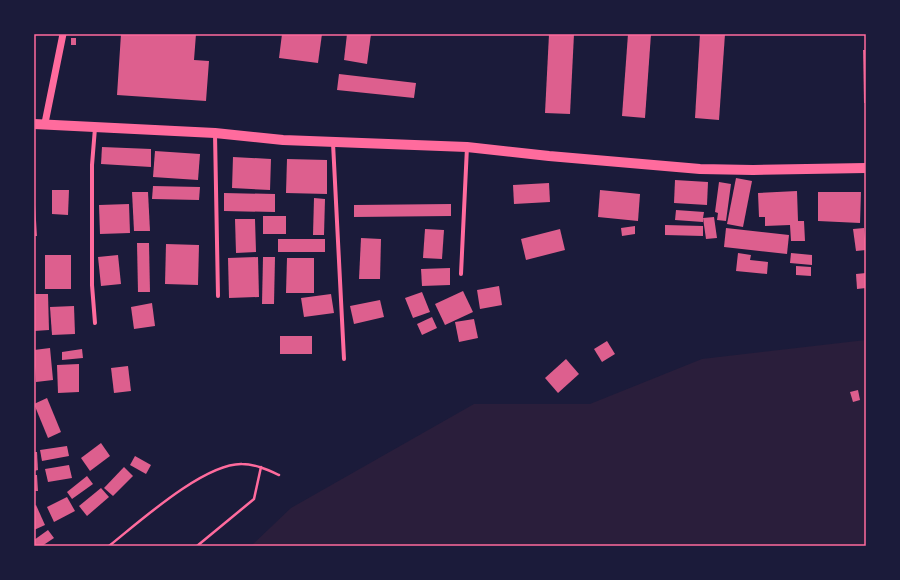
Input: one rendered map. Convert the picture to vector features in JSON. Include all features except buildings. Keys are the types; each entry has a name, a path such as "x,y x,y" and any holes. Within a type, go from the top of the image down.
{"main road":[{"path":"34,124 215,133 283,140 467,147 549,156 700,169 753,170 866,168"}],"street":[{"path":"45,124 63,34"},
{"path":"95,127 92,165 92,285 95,323"},
{"path":"215,133 218,296"},
{"path":"333,142 344,359"},
{"path":"461,274 467,147"}],"path":[{"path":"109,546 183,488 222,467 242,464 261,467 279,475"},
{"path":"197,546 254,499 261,467"}],"shaded area":[{"path":"866,340 866,546 251,546 291,508 474,404 590,404 702,359"}]}
